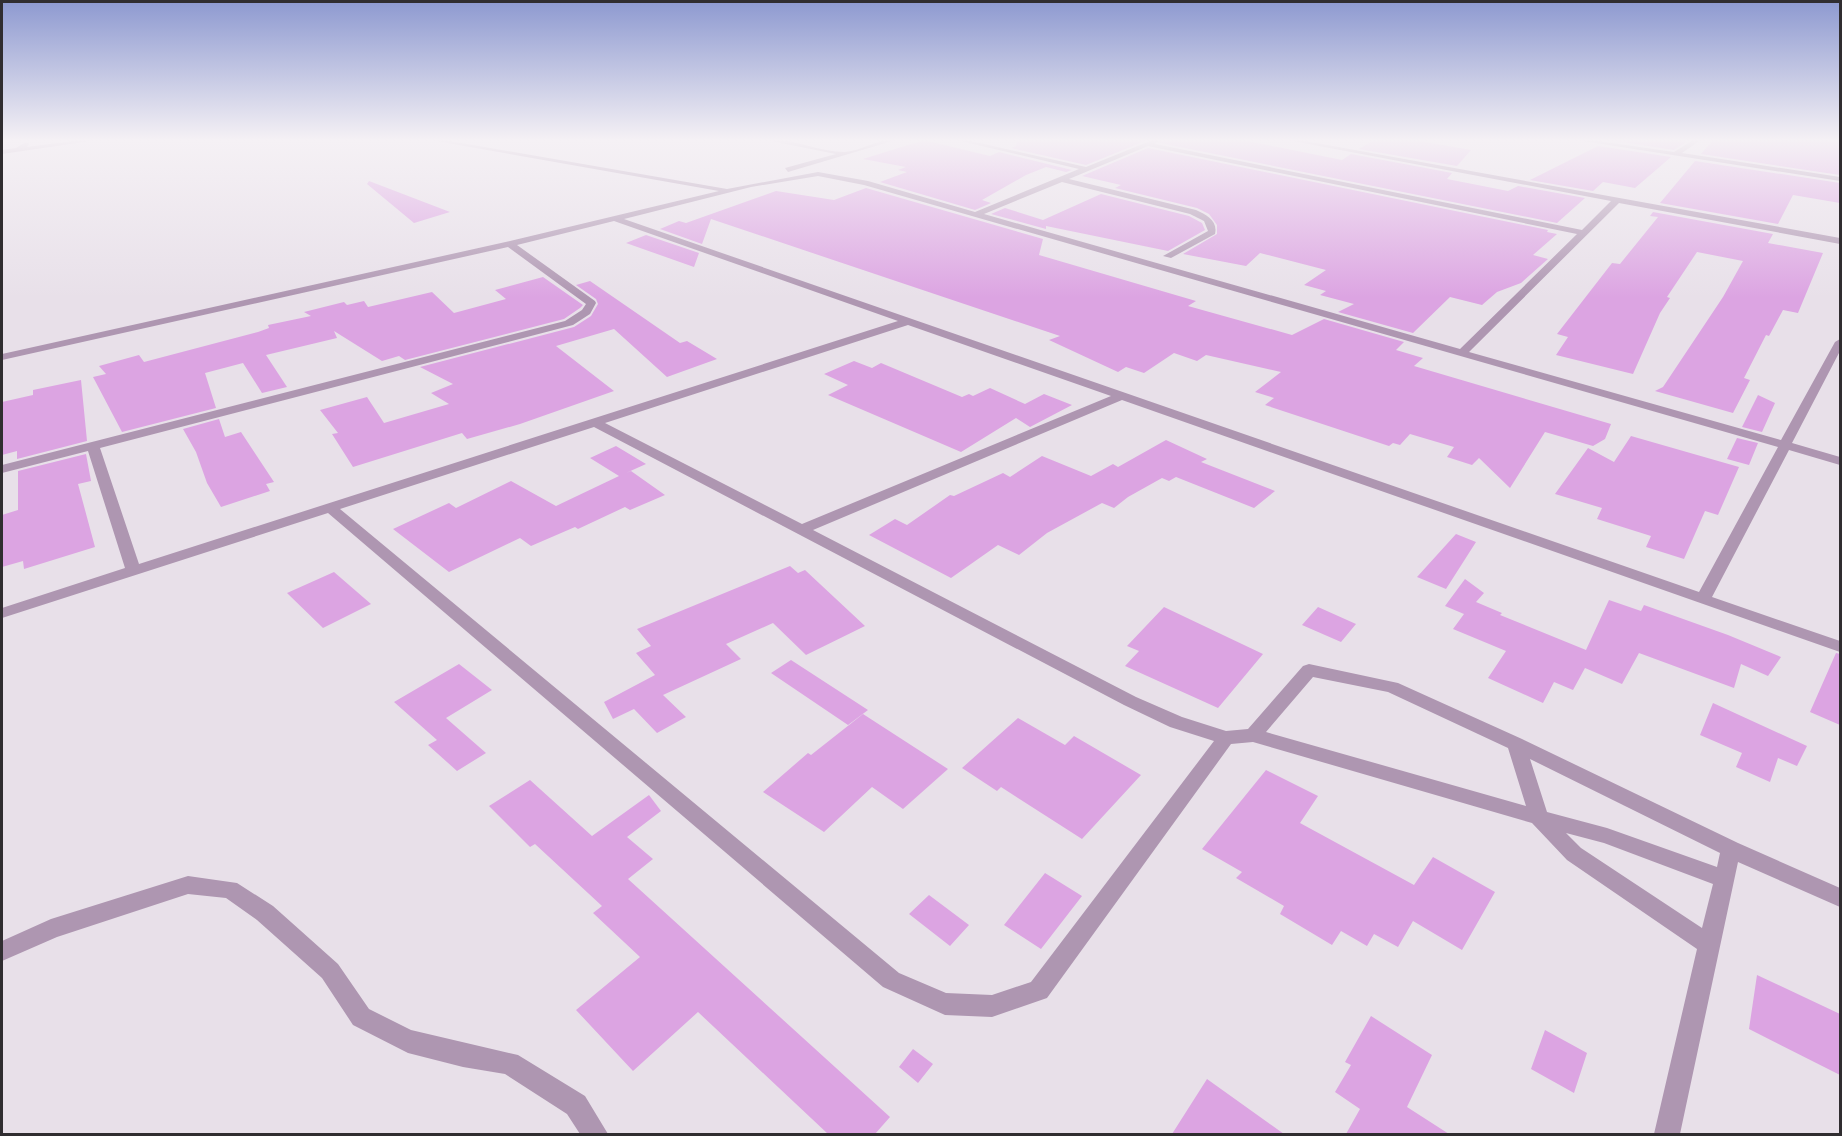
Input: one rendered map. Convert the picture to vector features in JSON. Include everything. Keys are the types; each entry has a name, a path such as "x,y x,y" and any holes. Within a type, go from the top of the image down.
{"street":[{"path":"2,357 510,244 721,192"},
{"path":"897,192 1840,461"},
{"path":"977,214 1032,192"},
{"path":"1111,192 1193,212 1206,218 1212,225 1212,232 1168,256"},
{"path":"1382,192 1583,233"},
{"path":"1574,192 1840,241"},
{"path":"1461,354 1617,200"},
{"path":"617,219 1840,647"},
{"path":"2,469 569,323 586,312 591,303 510,244"},
{"path":"2,613 909,321"},
{"path":"1703,598 1839,348"},
{"path":"800,530 1123,395"},
{"path":"594,422 1130,701 1176,722 1226,738 1253,735 1607,836 1724,879"},
{"path":"93,447 133,570"},
{"path":"330,507 891,980 945,1004 993,1006 1039,990 1226,738"},
{"path":"1253,735 1309,670 1392,687 1516,744 1731,849 1840,898"},
{"path":"1516,744 1539,818 1574,854 1710,945"},
{"path":"1667,1134 1731,849"},
{"path":"2,951 51,929 188,885 230,890 265,913 330,971 360,1017 408,1041 463,1055 509,1063 576,1105 595,1134"}],"building":[{"path":"377,192 398,192 450,212 414,223"},
{"path":"773,192 834,200 855,192 880,192 1043,239 1039,255 1196,301 1188,306 1292,335 1324,319 1404,342 1396,350 1423,358 1414,366 1611,424 1605,439 1593,446 1545,432 1510,488 1479,458 1472,465 1447,457 1454,447 1410,434 1400,445 1393,443 1389,446 1265,405 1274,398 1255,392 1281,372 1206,355 1197,361 1174,353 1144,373 1126,367 1118,372 1049,340 1060,336 711,219 702,244 660,229 679,221 686,223"},
{"path":"914,192 996,192 982,200 991,203 975,210"},
{"path":"1131,192 1363,192 1548,230 1547,232 1557,234 1533,255 1548,259 1521,283 1497,292 1482,305 1450,297 1413,333 1338,312 1354,304 1320,295 1326,291 1304,285 1326,270 1260,253 1246,266 1183,254 1217,234 1217,225 1209,214 1197,208"},
{"path":"1403,192 1552,192 1585,198 1557,223"},
{"path":"1669,192 1840,192 1840,203 1793,195 1778,224 1660,203"},
{"path":"1101,194 1189,216 1202,223 1205,230 1168,251 1046,226 1046,229 991,214 1005,208 1043,220"},
{"path":"1653,212 1773,234 1768,243 1823,253 1798,313 1783,310 1769,336 1766,335 1744,378 1750,380 1733,413 1655,391 1663,387 1723,297 1743,261 1697,252 1667,297 1670,298 1660,313 1633,374 1556,355 1568,337 1557,334 1612,263 1620,264 1658,217 1650,216"},
{"path":"646,235 699,253 694,267 626,243"},
{"path":"543,277 583,305 564,319 405,360 399,356 382,361 334,331 337,338 266,355 287,387 262,393 243,363 205,373 216,408 122,432 93,377 106,374 99,366 139,355 144,362 258,332 269,328 268,325 311,316 304,312 344,302 347,305 364,301 368,307 432,292 454,313 506,299 495,290"},
{"path":"590,281 680,343 687,341 717,359 667,377 614,329 556,346 614,391 520,424 467,439 462,433 353,467 332,434 338,433 320,410 367,397 384,423 449,404 431,393 453,384 420,367 574,327 591,316 598,304 596,299 576,285"},
{"path":"854,361 872,368 881,363 962,397 969,394 973,396 990,388 1025,404 1044,394 1072,405 1030,427 1016,418 961,452 828,395 848,385 824,374"},
{"path":"81,380 87,441 17,459 17,451 2,455 2,402 33,395 33,390"},
{"path":"1758,395 1775,403 1762,432 1742,427"},
{"path":"219,419 225,437 241,432 274,482 266,484 270,491 221,507 207,483 196,452 183,429"},
{"path":"1631,436 1739,467 1718,515 1705,511 1684,559 1646,547 1651,536 1597,519 1602,508 1555,494 1588,448 1614,462"},
{"path":"1737,438 1758,443 1749,465 1727,459"},
{"path":"1166,440 1207,459 1201,462 1275,491 1254,508 1176,477 1169,481 1162,478 1128,497 1114,508 1102,503 1047,533 1019,555 998,545 951,578 869,535 895,519 907,525 950,495 954,496 1003,473 1010,477 1042,456 1091,476 1113,464 1118,467"},
{"path":"616,446 646,464 626,473 631,471 665,495 630,510 625,507 578,529 575,527 531,546 520,538 449,572 393,529 449,503 456,508 511,481 556,506 619,476 590,458"},
{"path":"86,454 91,481 78,484 95,547 24,569 23,561 2,567 2,515 18,510 18,471"},
{"path":"1456,534 1476,542 1446,589 1417,577"},
{"path":"790,566 798,573 805,570 865,626 806,655 773,623 726,644 741,659 663,695 686,717 657,733 634,709 613,719 604,702 655,675 636,653 651,646 637,629"},
{"path":"334,572 371,604 323,628 287,593"},
{"path":"1465,579 1484,593 1476,602 1502,613 1500,615 1586,650 1609,600 1641,611 1644,605 1781,657 1768,676 1741,664 1734,688 1639,653 1622,684 1585,668 1573,690 1554,682 1543,703 1488,678 1506,651 1453,629 1464,614 1445,606"},
{"path":"1164,607 1263,654 1218,708 1125,666 1139,651 1127,646"},
{"path":"1318,607 1356,624 1341,642 1302,625"},
{"path":"1836,653 1840,654 1840,725 1810,712"},
{"path":"791,660 868,710 848,725 771,673"},
{"path":"459,664 492,690 446,718 486,753 457,771 428,745 437,740 394,702"},
{"path":"1713,703 1807,746 1797,766 1778,758 1770,782 1736,767 1742,753 1700,735"},
{"path":"863,714 948,769 903,809 872,787 824,832 763,792 808,753 811,755"},
{"path":"1018,718 1065,745 1074,736 1141,775 1082,839 1001,787 997,791 962,768"},
{"path":"1266,770 1318,796 1300,823 1414,885 1433,857 1495,892 1462,950 1413,921 1398,947 1374,934 1367,946 1341,931 1332,945 1280,914 1284,906 1236,878 1242,872 1202,849"},
{"path":"530,780 592,836 649,795 661,811 627,837 653,859 628,879 890,1117 875,1134 828,1134 698,1012 633,1071 576,1010 640,957 593,913 602,906 535,844 530,847 489,806"},
{"path":"1045,873 1082,896 1041,949 1004,925"},
{"path":"929,895 969,925 950,946 909,914"},
{"path":"1757,975 1840,1014 1840,1075 1749,1029"},
{"path":"1371,1016 1432,1055 1407,1107 1449,1134 1346,1134 1360,1109 1335,1092 1351,1065 1345,1062"},
{"path":"1545,1030 1587,1053 1574,1093 1531,1069"},
{"path":"913,1049 933,1064 918,1083 899,1067"},
{"path":"1207,1079 1284,1134 1172,1134"}]}
